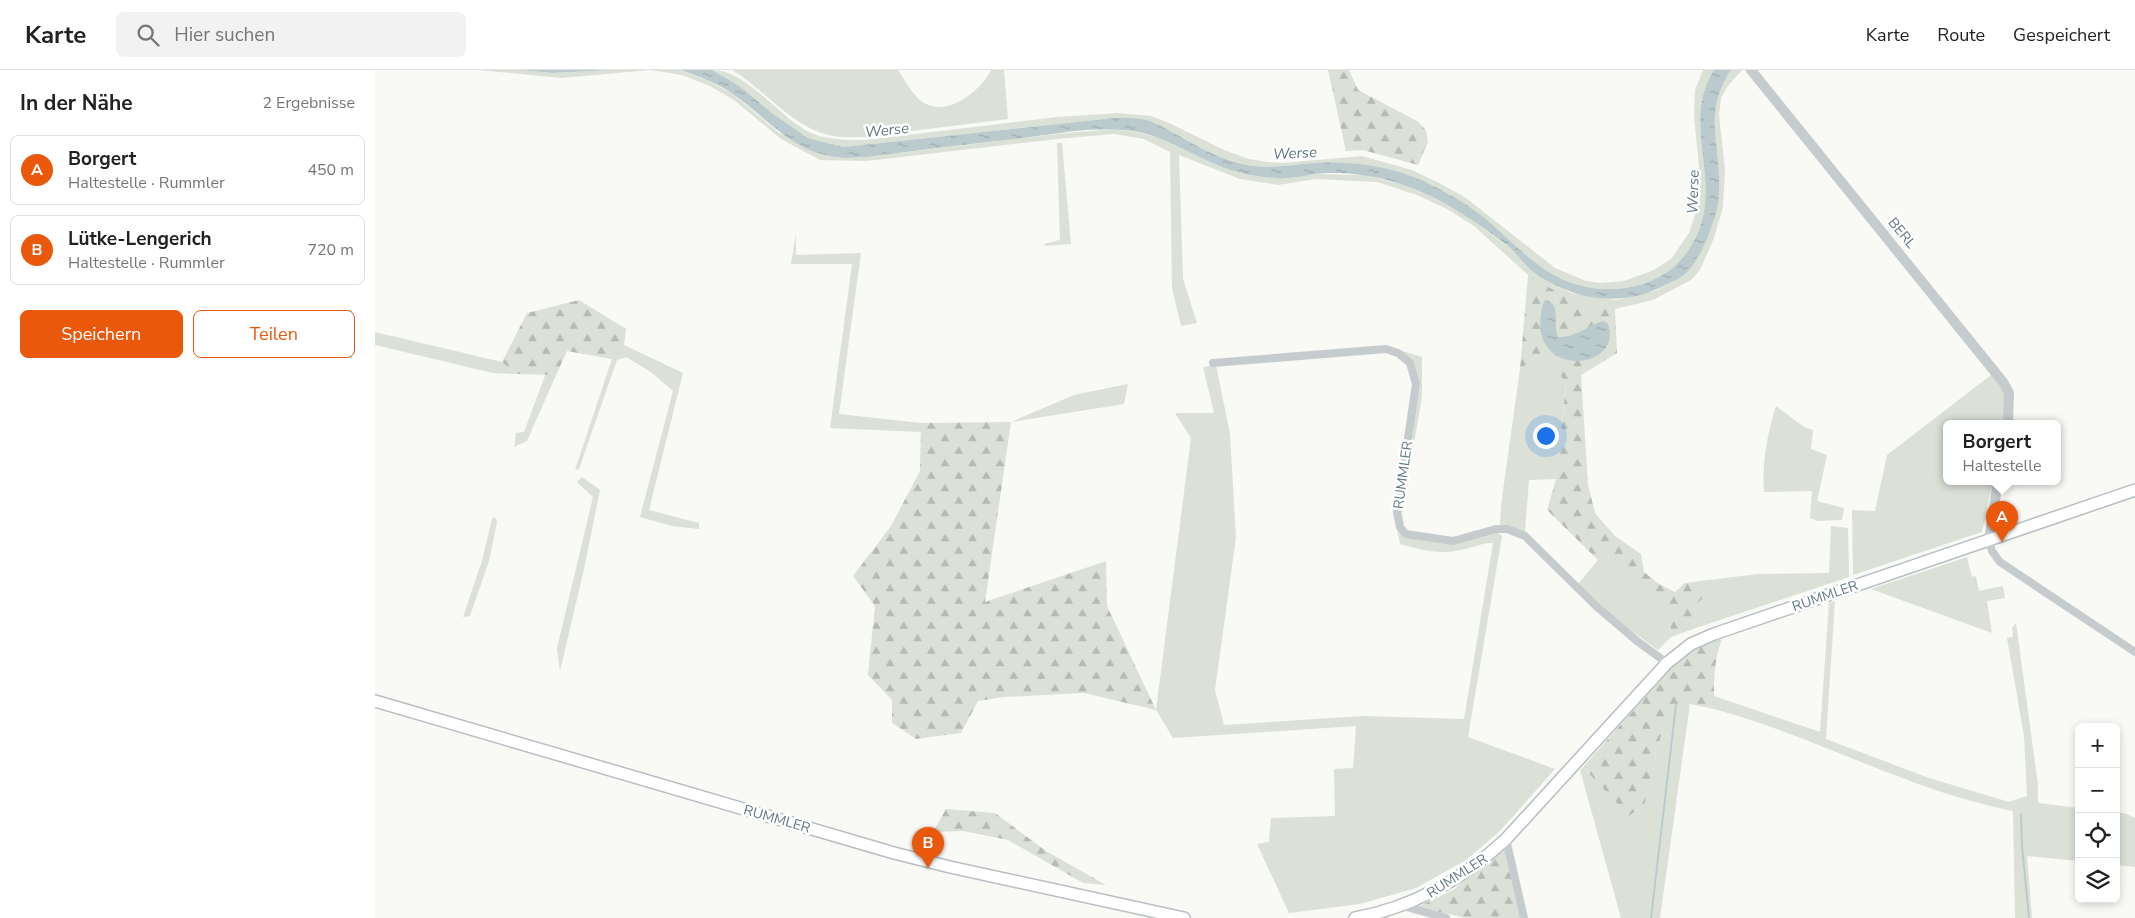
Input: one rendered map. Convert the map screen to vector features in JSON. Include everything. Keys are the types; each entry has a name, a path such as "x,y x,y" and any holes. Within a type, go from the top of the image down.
{"main road":[{"name":"RUMMLER","path":"1355,918 1403,906 1434,893 1458,879 1489,855 1506,839 1667,663 1691,644 1714,634 2135,490"},
{"name":"RUMMLER","path":"375,701 894,853 1184,918"}],"street":[{"name":"BERL","path":"1751,70 2003,382 2009,393 2008,420"},
{"name":"RUMMLER","path":"1213,363 1342,352 1386,350 1398,353 1410,363 1416,384 1397,513 1401,527 1406,534 1453,541 1496,529 1507,529 1525,536 1597,607 1637,641 1667,663"},
{"path":"1997,485 1989,540 1992,551 2000,562 2135,652"},
{"path":"1506,839 1524,918"},
{"name":"RUMMLER","path":"1403,906 1446,918"}],"green space":[{"path":"478,70 520,70 552,73 650,70 562,78"},
{"path":"650,70 680,70 708,81 733,94 779,133 838,158 867,157 1111,129 1136,132 1160,138 1210,162 1242,173 1277,178 1316,174 1365,175 1401,184 1427,194 1466,216 1511,249 1533,272 1552,284 1571,293 1616,300 1655,291 1683,275 1704,246 1714,221 1715,104 1721,85 1731,70 1742,70 1727,87 1721,98 1719,115 1725,170 1723,207 1714,238 1700,270 1691,280 1653,300 1615,309 1596,308 1568,298 1528,275 1474,226 1447,209 1417,195 1377,182 1316,179 1278,185 1240,179 1179,155 1183,279 1197,323 1181,326 1172,288 1170,152 1144,139 1114,134 867,161 820,160 781,139 734,100 710,86 682,75"},
{"path":"712,70 726,72 740,79 792,121 819,136 830,138 865,140 1057,117 1118,113 1151,116 1224,150 1249,159 1283,163 1362,156 1412,170 1439,183 1466,198 1555,268 1586,281 1601,283 1624,281 1654,270 1671,259 1689,233 1700,200 1700,178 1694,115 1695,90 1703,70 1714,70 1704,92 1700,115 1705,185 1704,209 1698,232 1684,256 1672,268 1657,278 1624,288 1606,289 1572,283 1547,271 1528,257 1486,219 1461,201 1423,181 1391,169 1365,164 1338,162 1272,167 1247,165 1212,154 1155,123 1129,118 1113,118 843,147 808,138 772,113 738,85"},
{"path":"732,70 898,70 921,101 931,106 941,107 961,101 971,94 979,87 991,70 1004,70 1008,119 863,137 832,136 801,123"},
{"path":"1328,70 1349,70 1358,90 1417,121 1426,130 1428,142 1418,165 1363,150 1346,151"},
{"path":"1057,143 1062,143 1071,244 1045,246 1044,244 1060,240"},
{"path":"796,234 796,255 861,253 839,414 921,423 921,432 830,428 852,264 791,264"},
{"path":"1528,275 1559,293 1580,302 1615,309 1617,353 1581,375 1588,485 1595,513 1615,536 1641,554 1644,572 1659,584 1675,592 1685,583 1717,579 1714,586 1695,606 1693,629 1671,637 1670,617 1606,557 1598,560 1547,510 1556,479 1566,384 1549,356 1538,354 1520,369"},
{"path":"579,300 626,329 624,345 617,360 567,351 556,375 516,374 502,362 527,313"},
{"path":"375,332 502,362 516,374 493,373 375,345"},
{"path":"624,345 683,373 649,510 699,523 699,529 672,526 640,517 673,391 651,372 626,357 617,360"},
{"path":"1399,350 1422,357 1422,397 1402,514 1404,524 1401,521 1401,498 1418,380 1415,367"},
{"path":"1538,354 1549,356 1566,383 1556,479 1529,480 1525,532 1500,525 1501,505 1520,369"},
{"path":"612,359 617,360 579,469 575,470"},
{"path":"1216,365 1230,434 1236,537 1215,690 1224,725 1363,716 1464,719 1493,543 1441,552 1400,544 1397,530 1457,543 1496,532 1502,536 1468,737 1555,769 1500,831 1466,860 1416,888 1360,904 1289,913 1257,844 1269,842 1271,818 1335,816 1334,769 1353,768 1356,726 1173,738 1156,710 1191,438 1175,413 1214,413 1203,367"},
{"path":"546,373 556,375 527,441 514,447 516,433 524,432"},
{"path":"1991,375 2003,392 2005,397 2004,420 1943,420 1943,485 1992,485 1982,532 1853,575 1852,510 1875,511 1887,455"},
{"path":"1128,384 1124,404 1011,422 1074,395"},
{"path":"1776,406 1804,427 1813,430 1811,449 1827,455 1817,501 1844,508 1842,520 1817,521 1810,518 1812,491 1764,492 1766,449"},
{"path":"1011,422 985,602 1106,561 1107,606 1156,710 1084,693 1004,697 978,701 961,733 916,739 892,723 892,700 868,675 875,606 853,576 891,526 920,471 921,423"},
{"path":"582,477 600,490 560,671 557,648 593,497 577,482"},
{"path":"495,517 497,522 489,561 470,616 463,617 482,561 492,519"},
{"path":"1831,526 1848,528 1849,577 1693,629 1695,606 1714,586 1717,579 1758,574 1829,573"},
{"path":"1606,557 1670,617 1671,637 1658,650 1615,619 1578,584 1598,560"},
{"path":"1967,557 1972,577 1976,576 1979,591 2003,586 2005,598 1987,601 1992,633 1871,589"},
{"path":"1835,601 1826,739 1929,778 2009,802 2027,796 2024,736 2007,638 2013,637 2012,628 2016,623 2038,785 2038,803 2075,808 2075,861 2027,856 2032,918 2015,918 2013,811 1974,802 1937,790 1752,720 1714,709 1714,696 1820,732 1829,603"},
{"path":"1722,639 1714,682 1714,709 1690,704 1667,710 1644,806 1629,816 1583,767 1675,664 1696,649"},
{"path":"1690,704 1660,918 1621,918 1580,770 1583,767 1630,816 1644,806 1667,710"},
{"path":"946,809 995,813 1046,851 1106,885 1083,883 1008,840 963,831 933,832"},
{"path":"2120,813 2135,818 2135,867 2120,865"},
{"path":"1504,848 1520,918 1466,918 1417,907 1453,890"}],"water":[{"path":"520,70 613,70 552,73"},
{"path":"681,70 712,70 738,85 772,113 808,138 843,147 1113,118 1129,118 1155,123 1212,154 1247,165 1272,167 1338,162 1365,164 1391,169 1432,185 1470,207 1547,271 1572,283 1606,289 1624,288 1657,278 1672,268 1684,256 1698,232 1704,209 1705,185 1700,115 1704,92 1714,70 1731,70 1722,85 1717,100 1715,129 1719,197 1717,210 1703,248 1691,267 1681,277 1653,291 1619,299 1584,296 1551,283 1532,271 1509,247 1459,212 1413,188 1386,180 1343,173 1282,178 1251,175 1216,165 1148,134 1110,129 1067,132 867,157 836,157 820,154 793,141 727,90 708,80"},
{"path":"1547,300 1554,307 1558,337 1576,333 1604,321 1608,324 1609,340 1602,352 1589,359 1573,361 1558,356 1546,345 1540,327 1544,301"}],"waterway":[{"path":"1651,918 1676,705"},
{"path":"2021,814 2029,918"}],"place":[{"name":"Borgert","path":"2002,542"},
{"name":"Lütke-Lengerich","path":"928,868"}],"water label":[{"name":"Werse","path":"887,130"},
{"name":"Werse","path":"1295,153"},
{"name":"Werse","path":"1693,192"}]}
